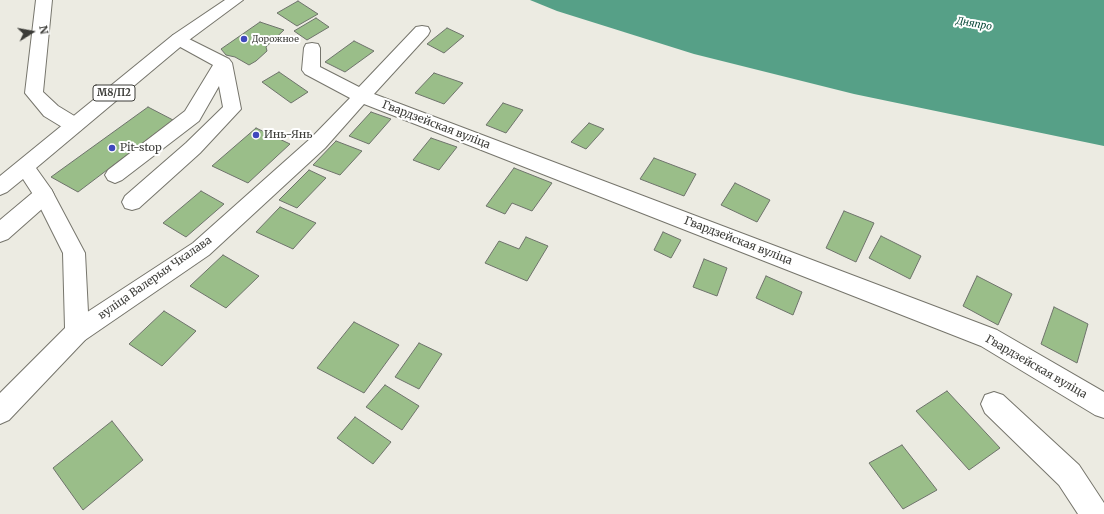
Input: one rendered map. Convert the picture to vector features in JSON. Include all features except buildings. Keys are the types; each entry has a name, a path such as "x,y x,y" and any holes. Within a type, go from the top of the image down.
{"street":[{"path":"44,0 34,93 51,112 74,125"},
{"name":"М8/П2","path":"0,187 179,39 235,0"},
{"name":"вуліца Валерыя Чкалава","path":"0,410 77,332 201,249 318,143 363,97 422,31"},
{"path":"179,39 223,63"},
{"name":"Гвардзейская вуліца","path":"312,48 311,70 363,97 989,338 1104,406"},
{"path":"115,175 192,116 223,63"},
{"path":"132,202 193,148 232,109 223,63"},
{"path":"25,167 44,195 74,253 77,332"},
{"path":"0,233 44,195"},
{"path":"994,404 1068,475 1095,514"}],"water":[{"name":"Дняпро","path":"530,0 1104,0 1104,146 854,94 694,54 557,11"}],"place":[{"name":"Дорожное","path":"244,39"},
{"name":"Инь-Янь","path":"256,135"},
{"name":"Pit-stop","path":"112,148"}]}
